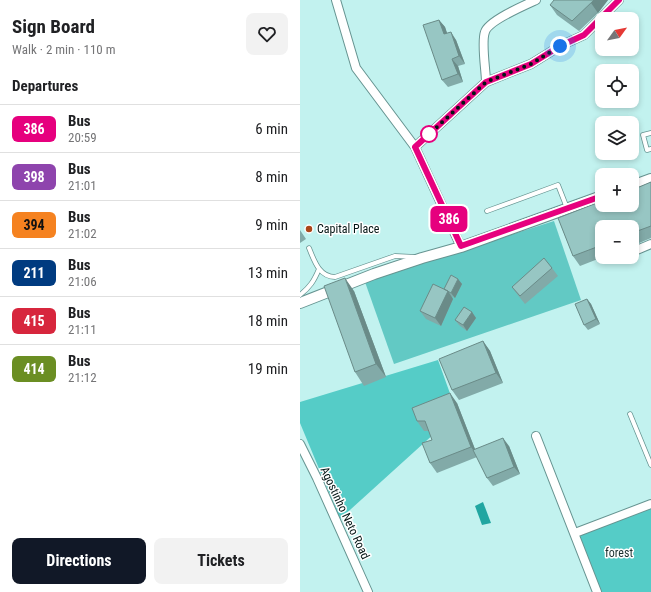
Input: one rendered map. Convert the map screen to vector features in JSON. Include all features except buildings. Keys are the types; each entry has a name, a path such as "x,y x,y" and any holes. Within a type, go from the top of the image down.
{"street":[{"path":"336,0 356,68 415,147 461,246"},
{"path":"486,82 485,31 491,24 521,6 536,0"},
{"path":"415,147 486,82 531,64 560,46 584,35 620,0"},
{"path":"639,183 651,179"},
{"path":"300,303 374,274 461,246 595,198"},
{"path":"639,249 651,244"},
{"path":"536,436 598,592"},
{"name":"Agostinho Neto Road","path":"300,444 368,592"},
{"path":"575,533 651,504"}],"lane":[{"path":"651,133 643,135 647,150 651,149"},
{"path":"487,211 558,185 568,208"},
{"path":"308,248 319,269 324,275 335,277 395,256 422,258"},
{"path":"300,295 315,279 319,269"},
{"path":"630,414 651,465"}],"shaded area":[{"path":"554,221 581,300 394,364 365,282"},
{"path":"483,502 491,523 482,525 475,506"}],"green space":[{"path":"438,360 457,413 340,519 300,423 300,402"},
{"name":"forest","path":"651,507 651,592 600,592 577,533"}],"bus line":[{"name":"386","path":"595,198 461,246 415,147 486,82 531,64 560,46 584,35 619,0"}],"place":[{"name":"Capital Place","path":"309,229"}],"route":[{"path":"429,134 425,138 486,82 531,64 560,46"}]}
